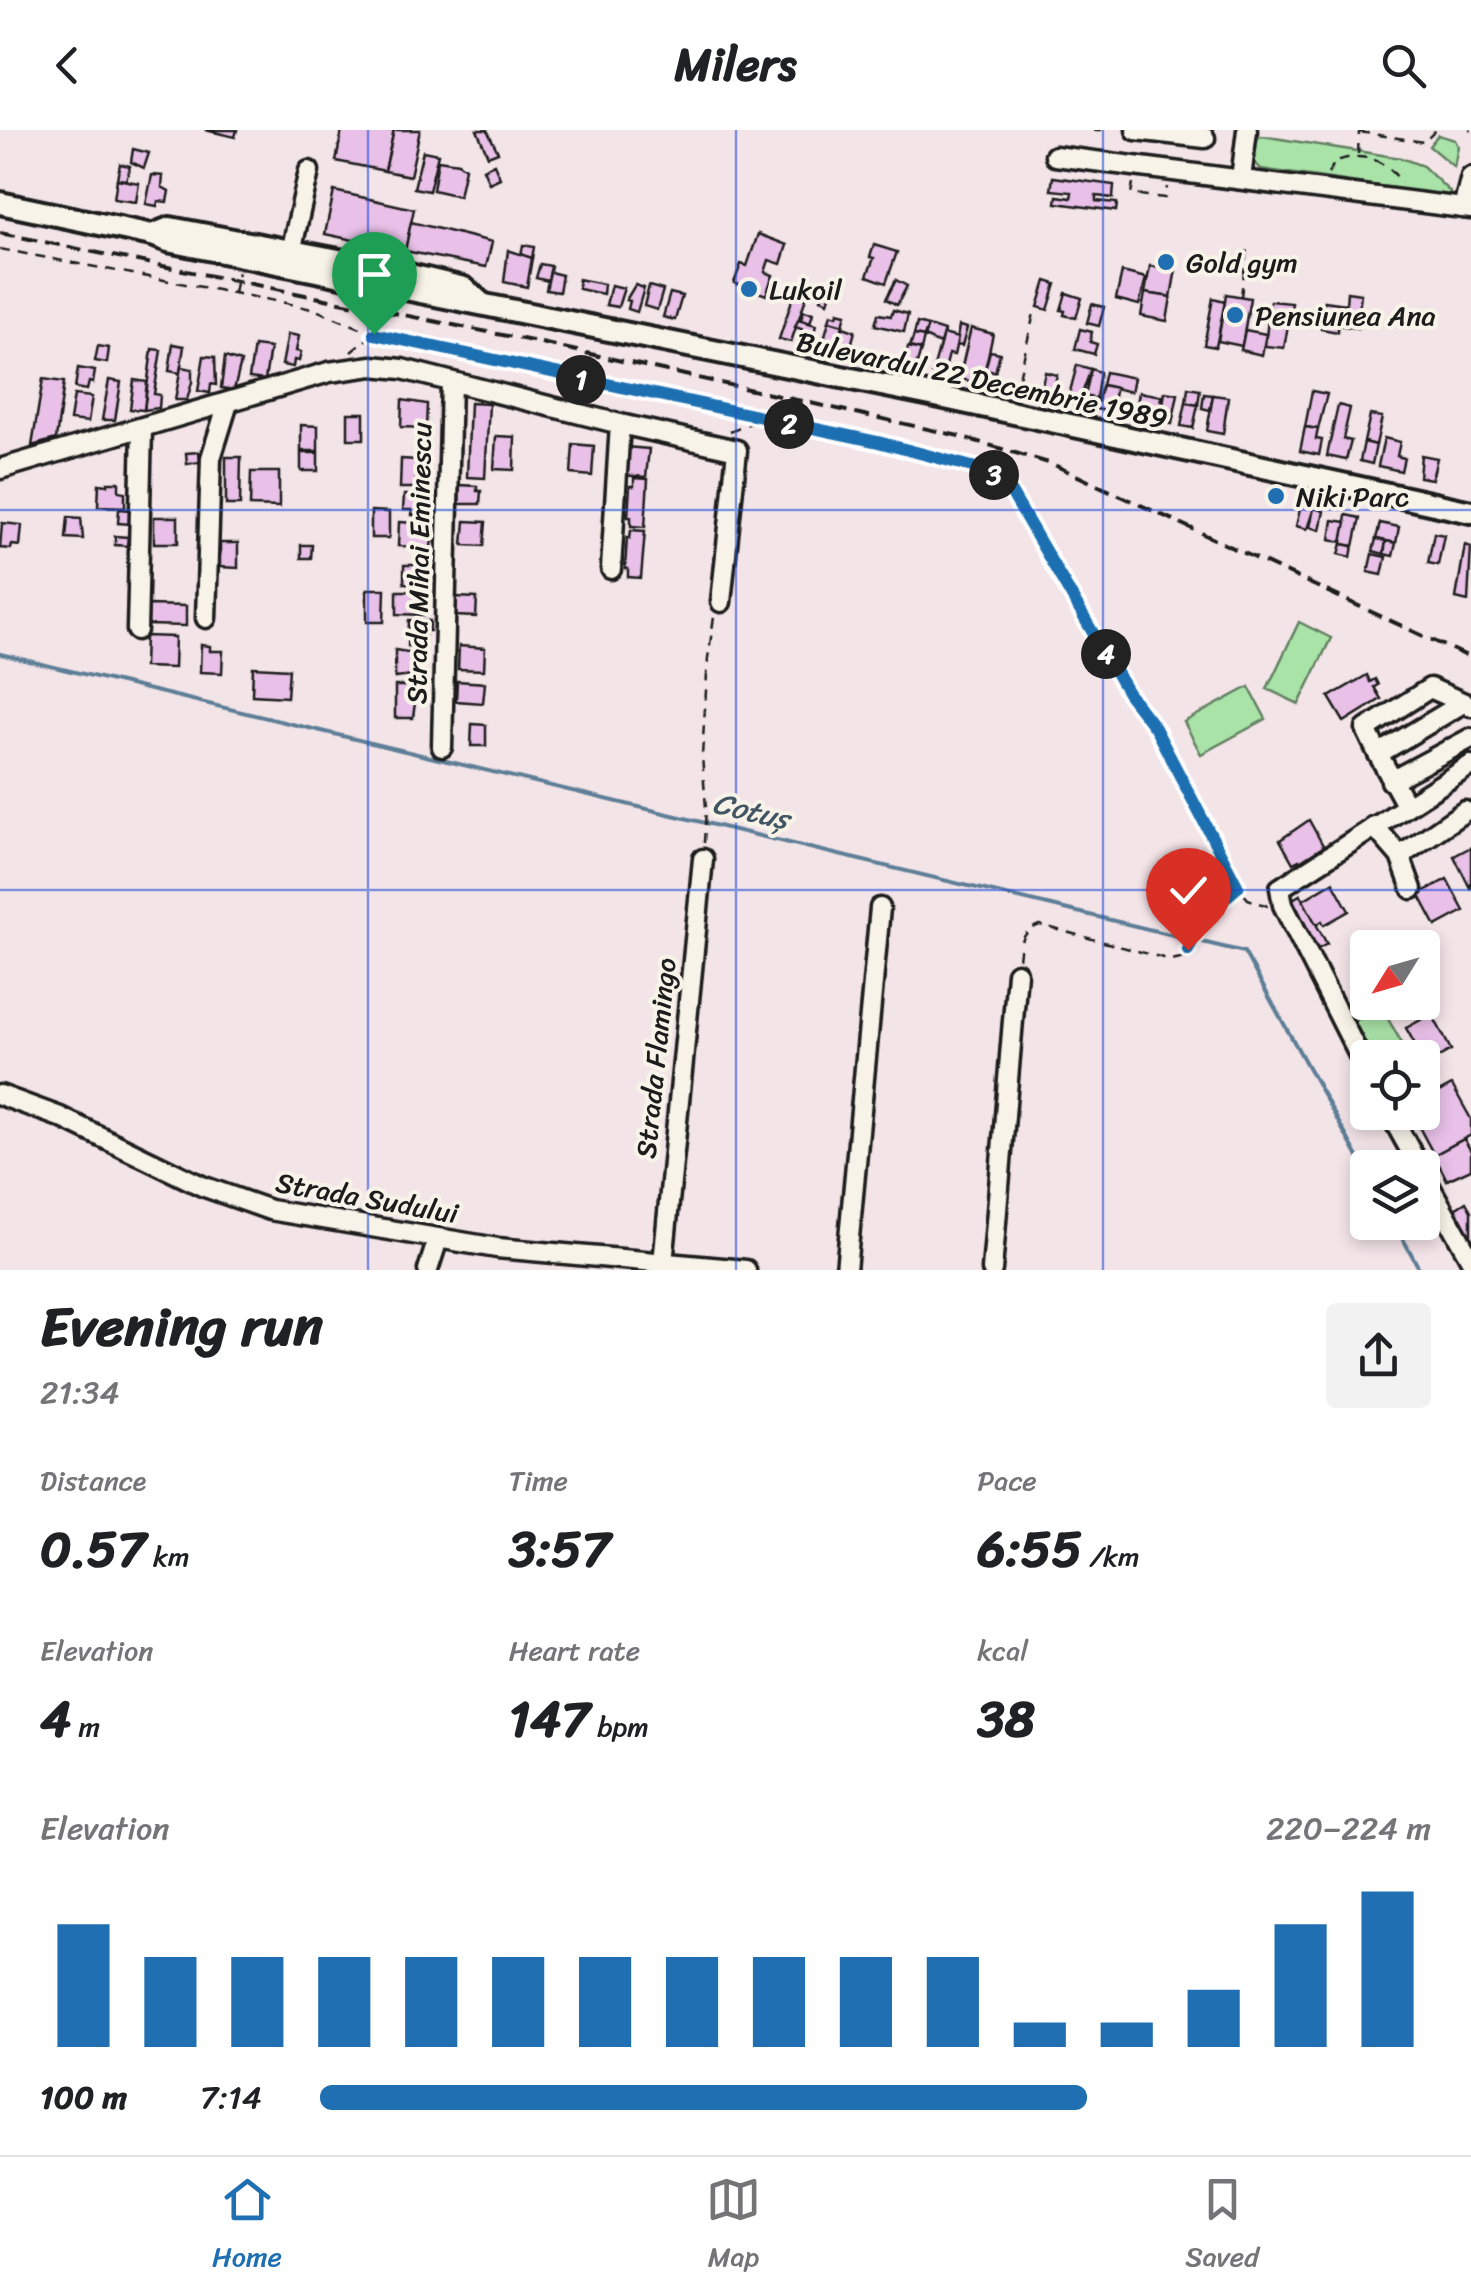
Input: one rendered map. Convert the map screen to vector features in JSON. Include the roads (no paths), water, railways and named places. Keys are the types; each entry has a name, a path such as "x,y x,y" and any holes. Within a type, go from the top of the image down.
{"main road":[{"name":"Bulevardul 22 Decembrie 1989","path":"0,202 241,257 290,258"},
{"name":"Bulevardul 22 Decembrie 1989","path":"152,235 170,228 462,302 931,395 1471,512"}],"street":[{"path":"1136,130 1204,138"},
{"path":"1241,179 1247,130"},
{"path":"1054,156 1467,208 1471,177"},
{"path":"290,258 308,171"},
{"path":"0,469 350,368 402,368 738,450 720,602"},
{"name":"Strada Mihai Eminescu","path":"442,746 450,382"},
{"path":"206,618 211,458 228,402"},
{"path":"611,569 620,424"},
{"path":"137,630 142,428"},
{"path":"1406,806 1366,729 1430,688 1467,704"},
{"path":"1378,754 1467,704"},
{"path":"1391,781 1471,738"},
{"path":"1351,1040 1283,905 1280,888 1471,765"},
{"path":"1400,856 1468,815 1443,782"},
{"path":"1374,826 1400,856 1412,889"},
{"name":"Strada Flamingo","path":"664,1263 702,859"},
{"path":"846,1270 880,908"},
{"path":"992,1270 1018,973"},
{"name":"Strada Sudului","path":"0,1096 60,1117 236,1200 270,1210 497,1248 746,1270"},
{"path":"1440,1204 1471,1260"},
{"path":"428,1270 438,1239"}],"waterway":[{"name":"Cotuș","path":"0,654 1244,952 1354,1150"},
{"name":"Cotuș","path":"1404,1240 1420,1270"}],"railway":[{"path":"0,233 532,341 959,436 1052,464 1471,658"}],"place":[{"name":"Gold gym","path":"1166,262"},
{"name":"Lukoil","path":"749,289"},
{"name":"Pensiunea Ana","path":"1235,315"},
{"name":"Niki Parc","path":"1276,496"}]}
